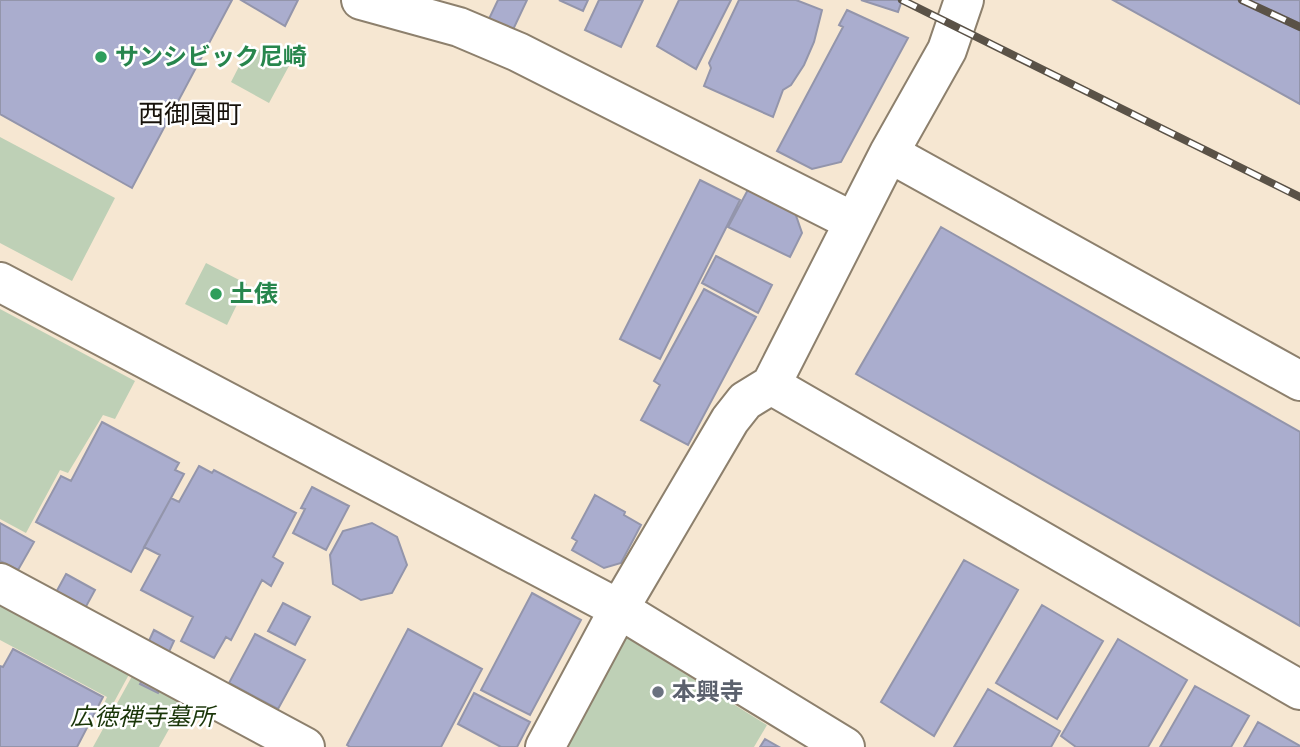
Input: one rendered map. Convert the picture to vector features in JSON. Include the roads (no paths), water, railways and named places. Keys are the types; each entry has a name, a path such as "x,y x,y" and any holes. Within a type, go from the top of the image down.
{"street":[{"path":"360,0 459,27 518,52 854,222"},
{"path":"545,747 619,609 730,420 745,401 771,385 889,153 947,50 964,0"},
{"path":"889,153 1300,382"},
{"path":"0,282 619,609 845,747"},
{"path":"771,385 1300,690"},
{"path":"0,583 305,747"}],"railway":[{"path":"902,0 1300,197"},
{"path":"1242,0 1300,27"}],"place":[{"name":"サンシビック尼崎","path":"101,57"},
{"name":"土俵","path":"216,294"},
{"name":"本興寺","path":"658,692"}],"district":[{"name":"西御園町","path":"190,114"}],"park label":[{"name":"広徳禅寺墓所","path":"142,717"}]}
